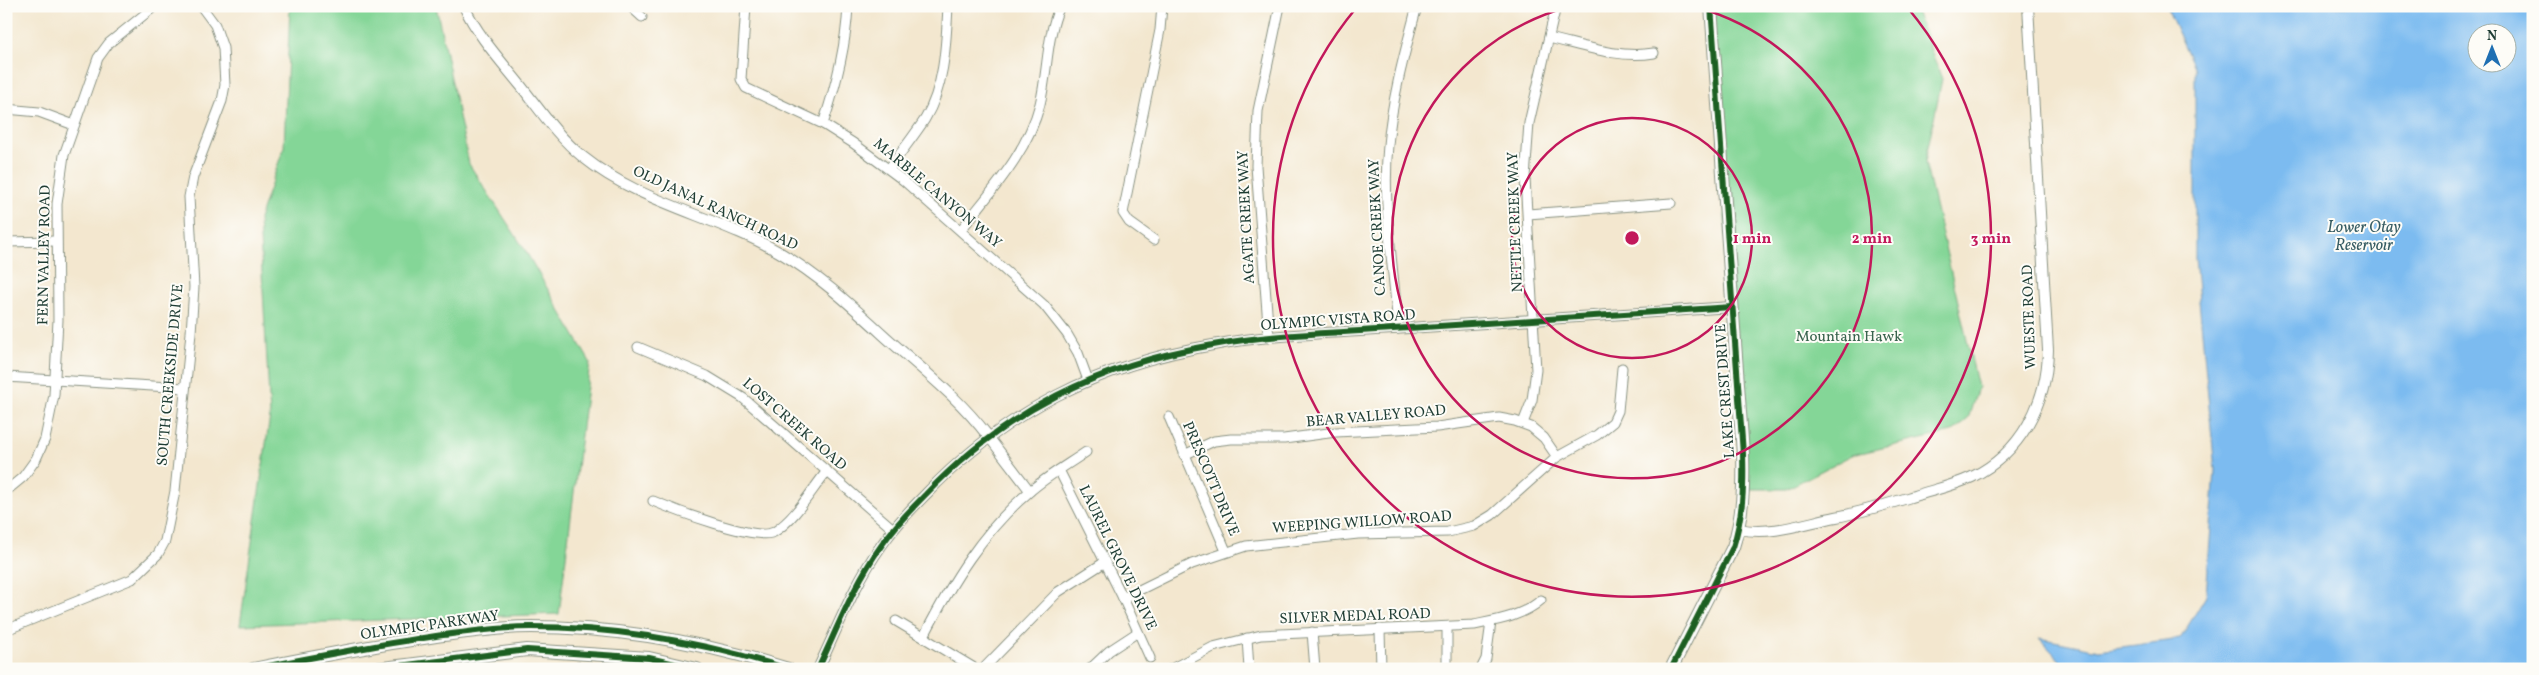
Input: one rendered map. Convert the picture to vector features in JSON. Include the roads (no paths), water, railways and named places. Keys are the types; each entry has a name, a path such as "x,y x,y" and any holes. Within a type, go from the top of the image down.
{"main road":[{"name":"LAKE CREST DRIVE","path":"1671,669 1733,547 1739,529 1744,489 1744,454 1711,6"},
{"name":"OLYMPIC PARKWAY","path":"253,669 375,645 488,629 531,627 656,635 744,655 788,669"},
{"path":"375,669 527,650 649,658 697,669"}],"street":[{"name":"FERN VALLEY ROAD","path":"6,490 27,473 41,450 54,395 58,310 56,241 59,181 64,155 98,58 110,42 155,6"},
{"name":"SOUTH CREEKSIDE DRIVE","path":"6,630 117,587 142,572 158,554 165,541 170,524 194,287 190,197 198,160 222,101 226,66 223,48 215,25 201,6"},
{"name":"OLD JANAL RANCH ROAD","path":"464,6 481,34 520,86 555,130 582,156 635,190 753,239 801,266 823,282 948,391 988,436 1030,491"},
{"path":"630,6 642,17"},
{"name":"MARBLE CANYON WAY","path":"746,6 741,79 746,88 823,124 889,169 961,230 1044,305 1067,334 1078,353 1088,380"},
{"path":"823,124 837,83 845,38 848,6"},
{"path":"889,169 925,119 933,101 942,66 948,6"},
{"path":"961,230 1010,168 1022,149 1032,127 1046,80 1053,21 1060,6"},
{"path":"1154,240 1129,222 1123,213 1160,30 1162,6"},
{"name":"AGATE CREEK WAY","path":"1270,338 1256,166 1256,138 1264,77 1280,6"},
{"name":"CANOE CREEK WAY","path":"1398,329 1389,218 1387,148 1400,70 1417,6"},
{"name":"NETTLE CREEK WAY","path":"1523,423 1535,386 1535,319 1526,149 1535,95 1550,38 1556,6"},
{"name":"WUESTE ROAD","path":"1739,529 1754,532 1780,529 1859,512 1960,482 1998,460 2019,439 2031,421 2044,390 2048,350 2028,6"},
{"path":"1550,38 1617,54 1636,56 1654,53"},
{"path":"6,109 39,112 74,125"},
{"path":"1528,214 1671,203"},
{"path":"6,242 56,241"},
{"name":"OLYMPIC VISTA ROAD","path":"818,669 847,604 880,547 893,529 944,474 988,436 1052,397 1088,380 1178,351 1270,338 1732,307"},
{"name":"LOST CREEK ROAD","path":"638,346 726,386 743,398 893,529"},
{"name":"WEEPING WILLOW ROAD","path":"1123,598 1192,564 1226,551 1246,546 1358,534 1443,533 1461,530 1492,515 1557,457 1597,434 1613,422 1618,411 1622,368"},
{"path":"6,377 185,388"},
{"name":"PRESCOTT DRIVE","path":"1169,417 1226,551"},
{"name":"BEAR VALLEY ROAD","path":"1184,455 1214,441 1437,427 1491,418 1523,423 1544,438 1557,457"},
{"path":"924,636 970,556 998,522 1030,491 1086,452"},
{"name":"LAUREL GROVE DRIVE","path":"1059,470 1123,598 1150,658"},
{"path":"653,501 703,521 762,534 772,533 792,515 827,471"},
{"path":"983,669 1058,592 1105,562"},
{"name":"SILVER MEDAL ROAD","path":"1172,669 1213,647 1261,635 1447,627 1491,622 1532,608 1541,600"},
{"path":"896,621 924,636 976,669"},
{"path":"1481,669 1486,659 1491,622"},
{"path":"1447,627 1447,669"},
{"path":"1380,629 1381,669"},
{"path":"1090,669 1109,650 1138,632"},
{"path":"1312,632 1316,669"},
{"path":"1247,638 1248,669"}],"water":[{"name":"Lower Otay Reservoir","path":"2166,6 2533,6 2533,669 2068,669 2039,638 2099,650 2180,639 2206,596 2215,470 2195,258 2195,69"}],"park label":[{"name":"Mountain Hawk","path":"1849,337"}]}
